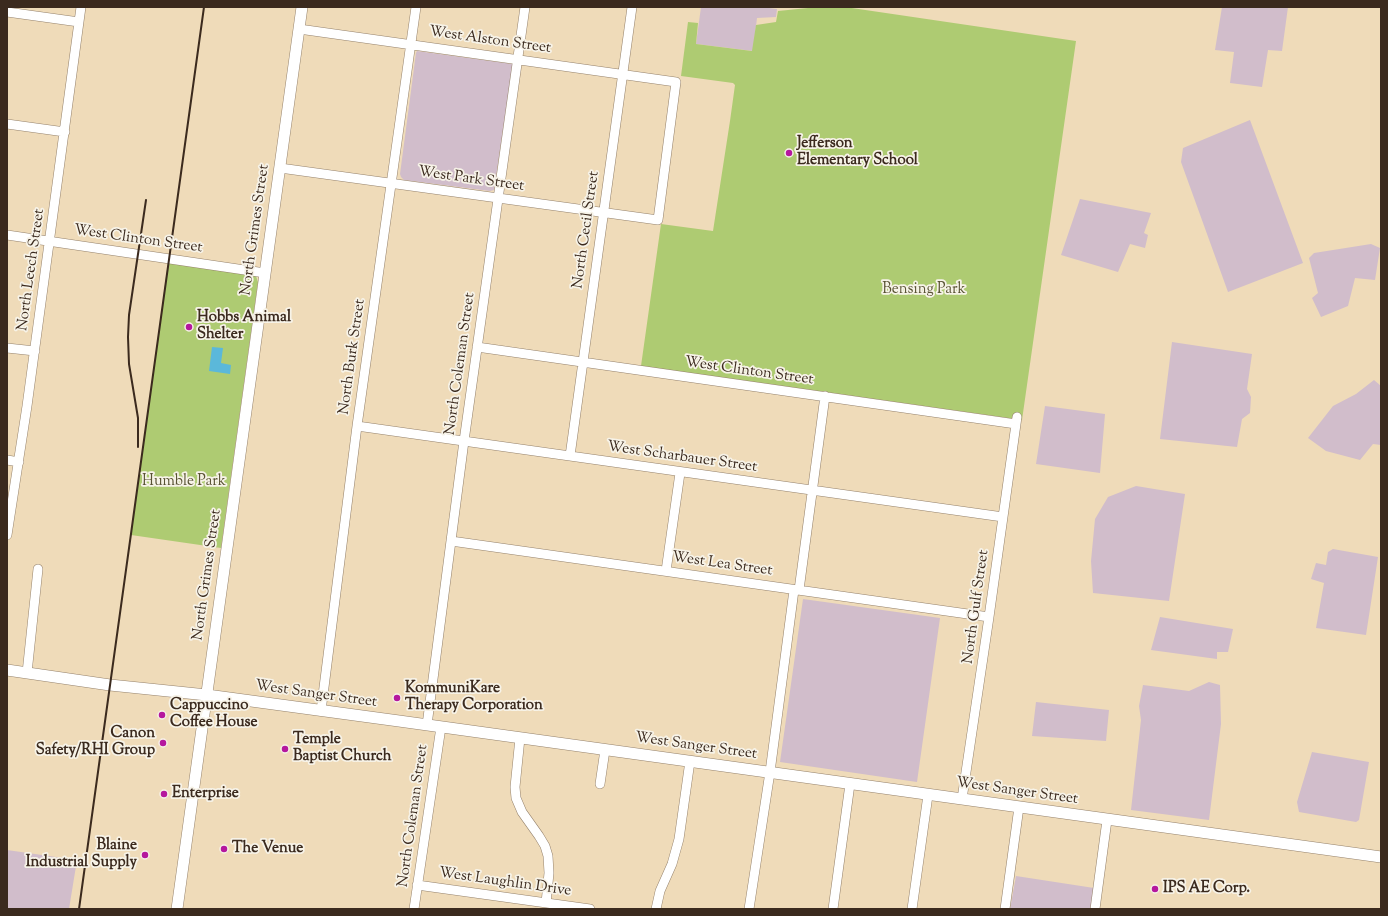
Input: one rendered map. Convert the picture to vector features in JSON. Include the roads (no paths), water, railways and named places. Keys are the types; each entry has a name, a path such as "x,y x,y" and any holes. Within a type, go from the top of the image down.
{"main road":[{"name":"North Grimes Street","path":"177,909 302,7"},
{"name":"West Sanger Street","path":"7,670 115,686 207,695 1381,857"}],"street":[{"name":"North Leech Street","path":"7,536 35,351 81,7"},
{"name":"North Burk Street","path":"321,711 358,426 416,7"},
{"name":"North Coleman Street","path":"427,725 464,441 525,7"},
{"name":"North Cecil Street","path":"570,456 632,7"},
{"path":"7,12 79,22"},
{"name":"West Alston Street","path":"299,29 676,82 658,220"},
{"path":"7,124 64,132"},
{"name":"West Park Street","path":"280,168 658,220"},
{"name":"West Clinton Street","path":"7,235 265,273"},
{"name":"West Clinton Street","path":"477,347 825,396 1017,421"},
{"path":"7,348 35,351"},
{"path":"749,909 825,396"},
{"name":"North Gulf Street","path":"962,800 1017,421"},
{"name":"West Scharbauer Street","path":"358,426 680,473 1003,517"},
{"path":"7,460 19,462"},
{"path":"666,571 680,473"},
{"name":"West Lea Street","path":"451,541 989,617"},
{"path":"27,673 38,569"},
{"name":"North Coleman Street","path":"414,909 441,727"},
{"path":"520,738 515,787 518,804 545,846 548,856 549,873 546,903"},
{"path":"600,784 605,750"},
{"path":"656,909 660,891 672,864 679,840 690,761"},
{"path":"833,909 850,784"},
{"path":"912,909 928,795"},
{"path":"1005,909 1020,808"},
{"path":"1095,909 1108,820"},
{"name":"West Laughlin Drive","path":"417,885 590,909"}],"water":[{"path":"212,347 223,348 221,363 231,365 230,374 209,371"}],"railway":[{"path":"79,909 204,7"},
{"path":"138,447 138,418 129,364 128,337 129,315 146,200"}],"place":[{"name":"Jefferson Elementary School","path":"789,153"},
{"name":"Hobbs Animal Shelter","path":"189,327"},
{"name":"KommuniKare Therapy Corporation","path":"397,698"},
{"name":"Cappuccino Coffee House","path":"162,715"},
{"name":"Canon Safety/RHI Group","path":"163,743"},
{"name":"Temple Baptist Church","path":"285,749"},
{"name":"Enterprise","path":"164,794"},
{"name":"The Venue","path":"224,849"},
{"name":"Blaine Industrial Supply","path":"145,855"},
{"name":"IPS AE Corp.","path":"1155,889"}],"park label":[{"name":"Bensing Park","path":"924,290"},
{"name":"Humble Park","path":"184,482"}]}
